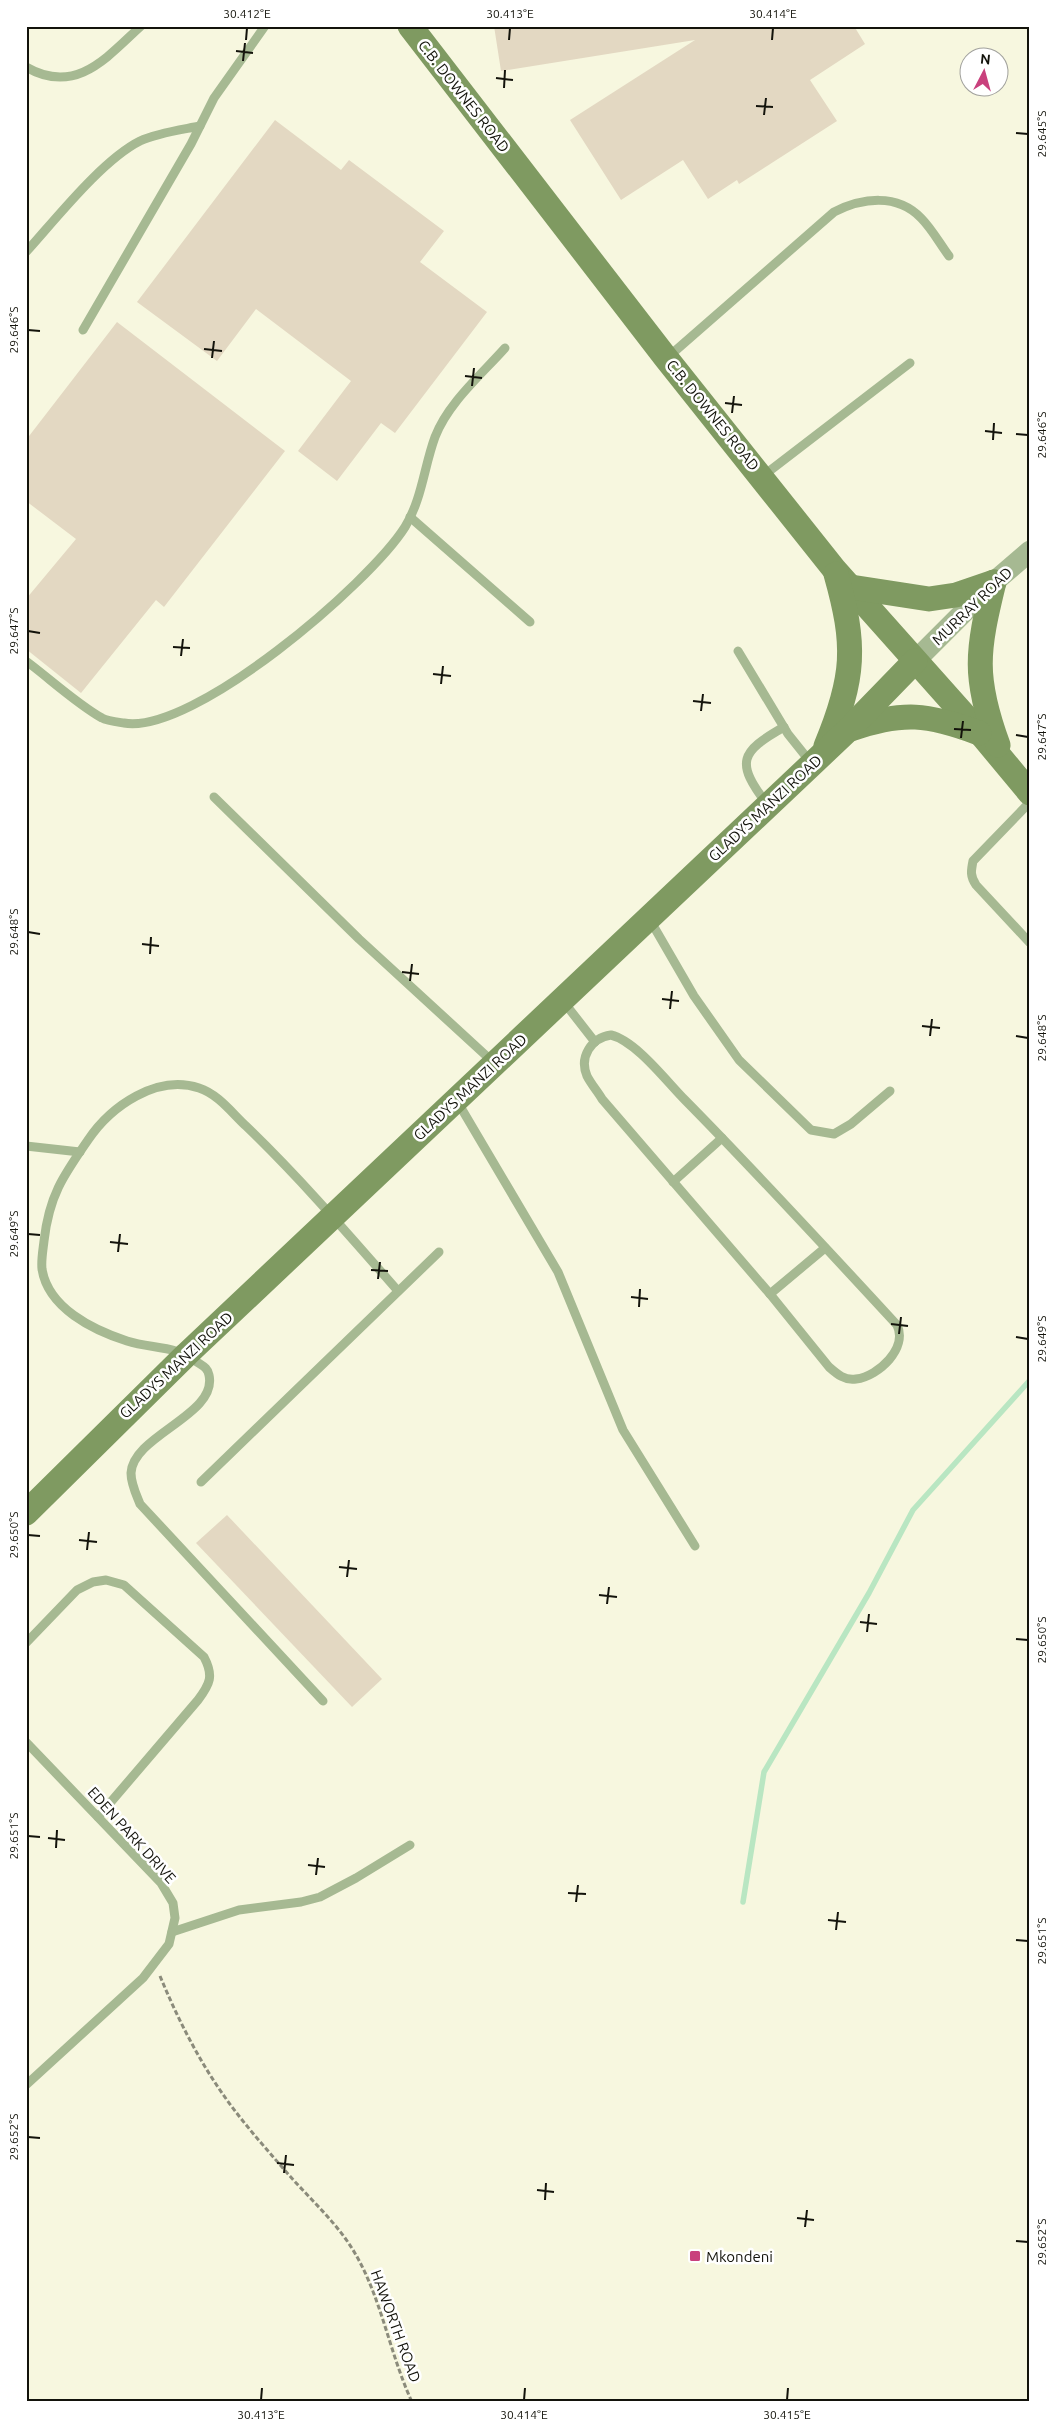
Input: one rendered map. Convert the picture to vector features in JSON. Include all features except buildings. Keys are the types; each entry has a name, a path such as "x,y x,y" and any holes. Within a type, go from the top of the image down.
{"main road":[{"name":"C.B. DOWNES ROAD","path":"410,26 666,358 843,578 1004,760 1030,793"},
{"path":"818,758 842,702 850,659 848,617 843,578 929,599 956,595 994,582"},
{"path":"994,582 983,628 979,672 986,714 1004,760"},
{"name":"GLADYS MANZI ROAD","path":"26,1513 187,1354 848,730 916,661"},
{"path":"848,730 886,718 917,716 955,725 981,734"}],"street":[{"name":"MURRAY ROAD","path":"916,661 994,582 1030,551"}],"lane":[{"path":"26,66 49,75 69,76 81,74 98,66 141,26"},
{"path":"83,330 191,144 214,98 265,26"},
{"path":"26,252 96,176 120,155 140,141 200,126"},
{"path":"666,358 834,212 854,202 871,200 897,203 920,217 949,256"},
{"path":"26,661 103,719 142,725 162,719 188,707 224,686 296,636 336,604 381,558 410,517 422,485 435,436 464,394 505,348"},
{"path":"762,476 910,363"},
{"path":"410,517 530,622"},
{"path":"738,651 784,727 818,758"},
{"path":"768,806 747,775 747,758 749,751 759,741 784,727"},
{"path":"214,797 359,939 495,1064"},
{"path":"1030,802 973,861 971,870 971,878 1030,943"},
{"path":"649,918 694,996 739,1060 812,1130 834,1134 851,1124 890,1091"},
{"path":"562,1000 595,1042"},
{"path":"611,1035 627,1043 722,1138 897,1325 900,1332 900,1343 897,1350 882,1366 871,1374 856,1379 839,1376 829,1367 770,1294 602,1100 587,1076 584,1062 589,1047 595,1042 611,1035"},
{"path":"323,1701 140,1504 133,1488 132,1468 140,1453 192,1411 205,1396 209,1388 208,1370 187,1354 175,1349 128,1341 106,1333 65,1308 51,1294 42,1267 46,1228 51,1204 61,1179 112,1111 142,1094 161,1086 174,1085 200,1088 216,1097 243,1123 333,1216 398,1291"},
{"path":"457,1100 558,1272 623,1430 695,1546"},
{"path":"674,1182 722,1138"},
{"path":"26,1146 80,1152"},
{"path":"770,1294 825,1248"},
{"path":"200,1482 439,1252"},
{"path":"26,1643 77,1590 93,1582 106,1580 124,1585 136,1595 204,1658 210,1668 207,1687 198,1700 98,1817"},
{"name":"EDEN PARK DRIVE","path":"26,1742 161,1883 173,1904 174,1918 169,1944 143,1978 26,2085"},
{"path":"172,1932 239,1910 301,1902 320,1897 356,1878 410,1845"}],"path":[{"name":"HAWORTH ROAD","path":"155,1964 176,2015 199,2057 223,2094 282,2168 345,2238 376,2299 412,2402"}],"waterway":[{"path":"743,1902 764,1772 869,1593 913,1510 1030,1380"}],"place":[{"name":"Mkondeni","path":"695,2256"}]}
